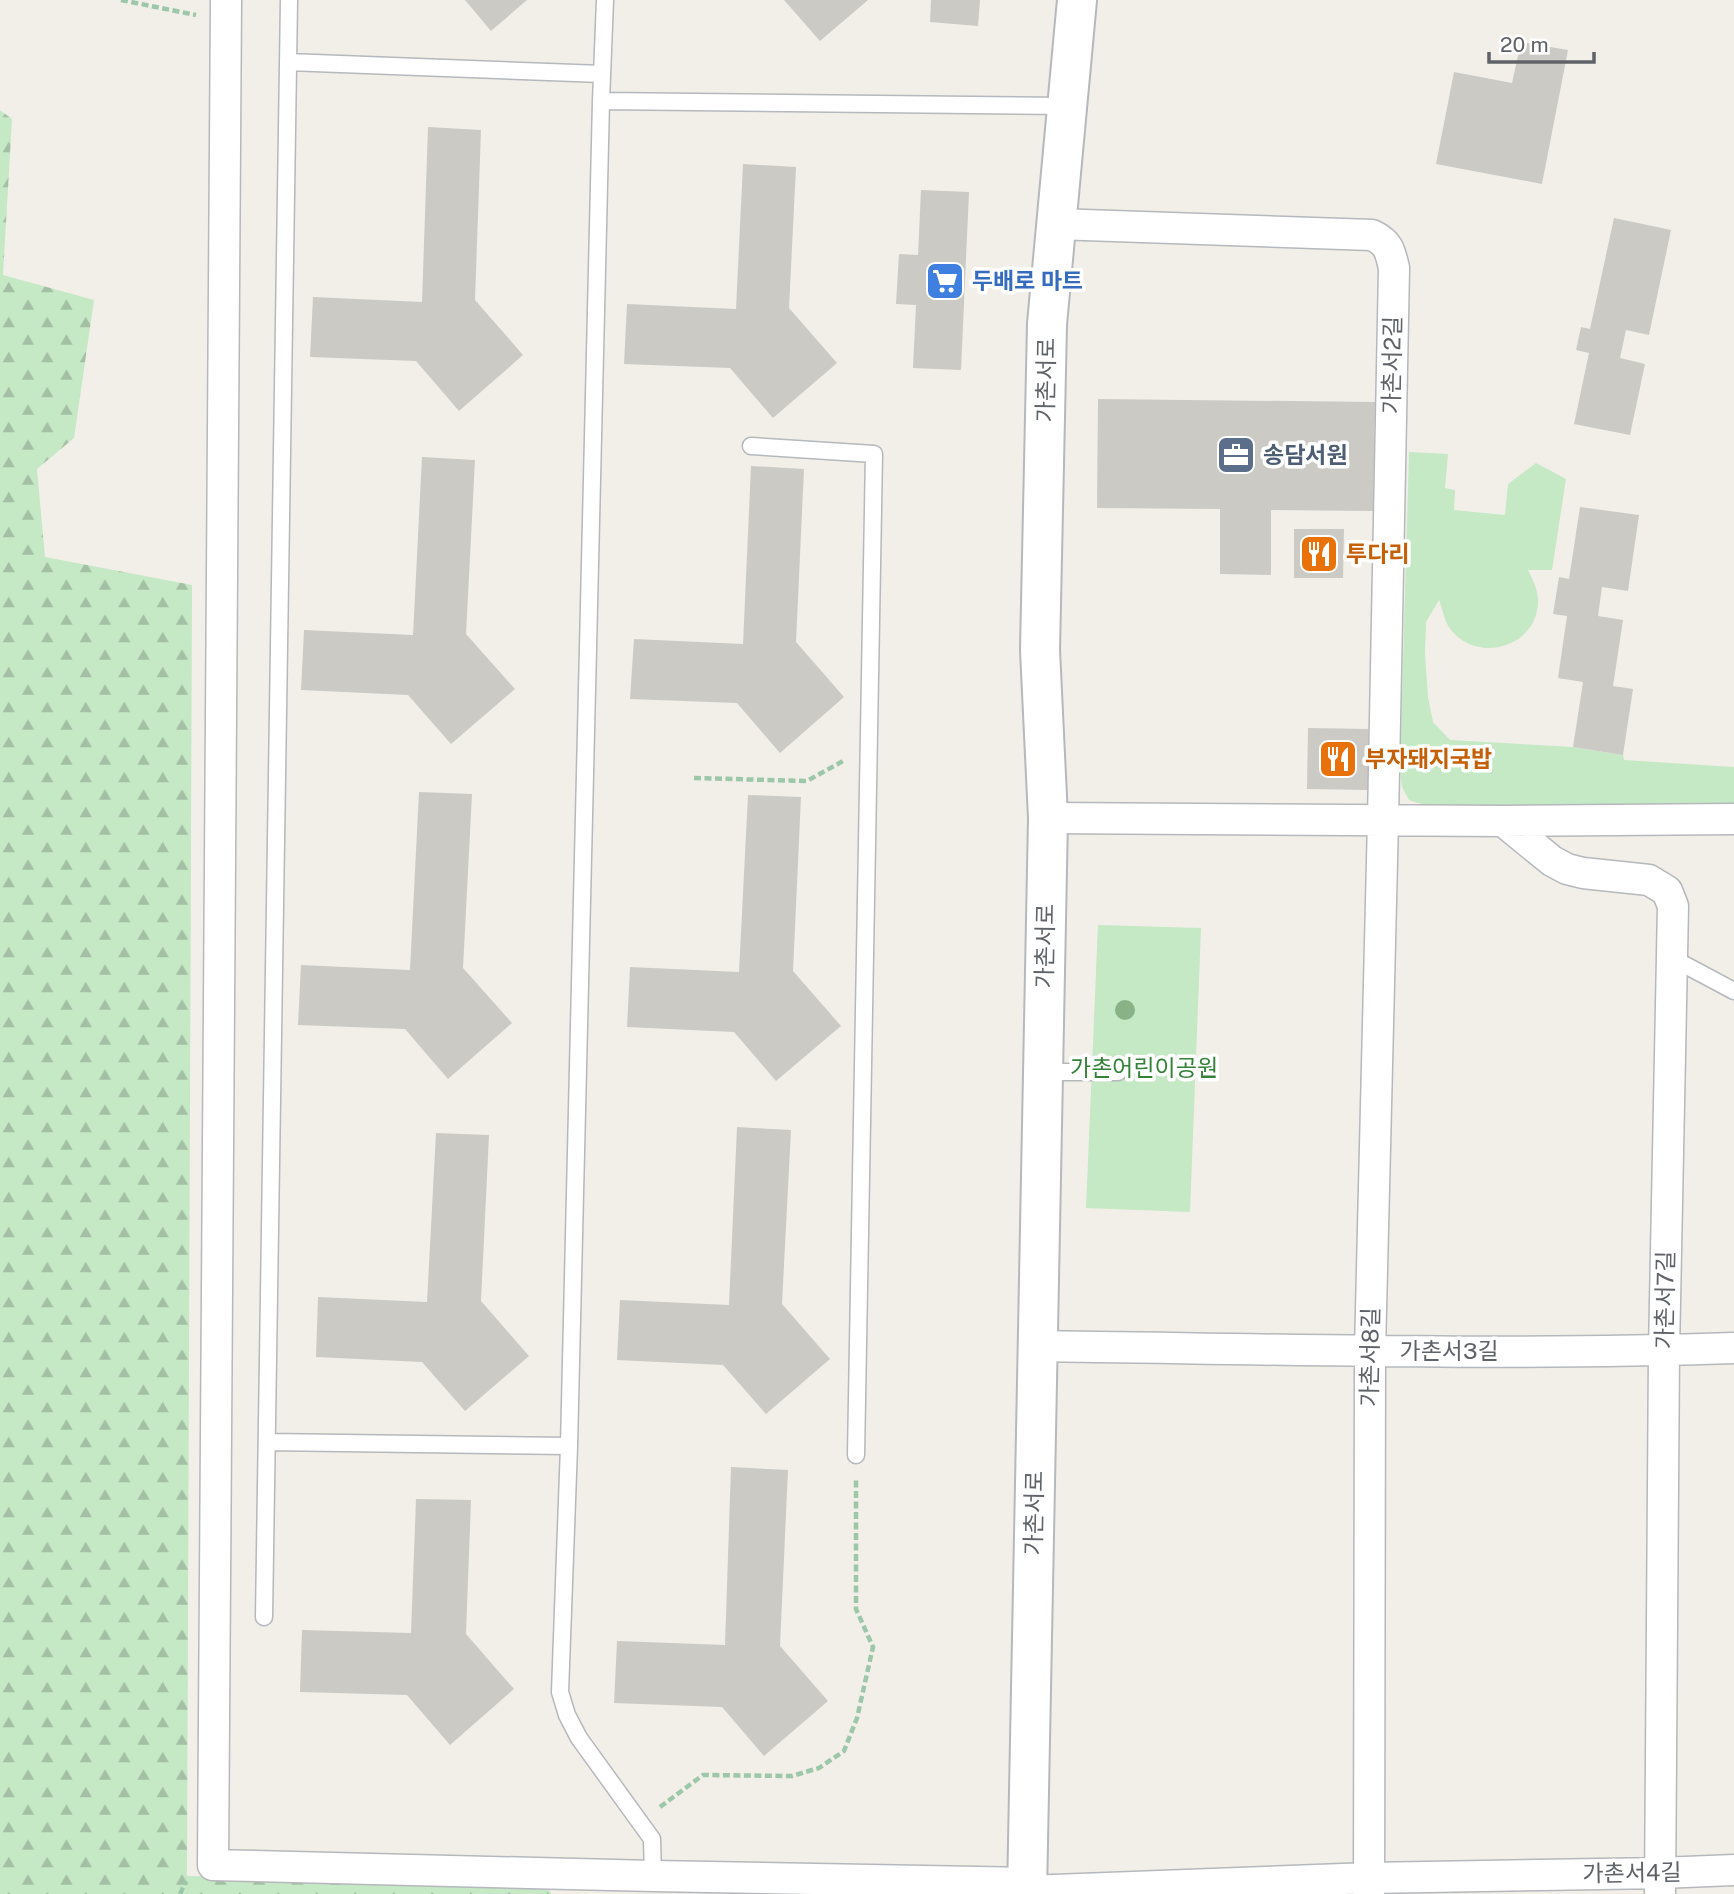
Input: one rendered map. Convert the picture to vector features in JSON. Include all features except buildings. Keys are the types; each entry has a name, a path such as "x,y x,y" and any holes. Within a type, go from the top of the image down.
{"street":[{"name":"가촌서로","path":"1027,1889 1048,818 1040,650 1047,324 1077,0"},
{"name":"가촌서4길","path":"226,11 212,1865 1027,1889 1661,1883 1734,1870"},
{"name":"가촌서2길","path":"1056,224 1372,235 1387,245 1394,268 1383,820"},
{"path":"1048,818 1503,821 1734,819"},
{"name":"가촌서8길","path":"1369,1886 1370,1351 1383,820"},
{"name":"가촌서7길","path":"1503,821 1552,861 1567,869 1649,880 1667,891 1673,906 1664,1351 1661,1883"},
{"name":"가촌서3길","path":"1037,1346 1370,1351 1734,1349"}],"lane":[{"path":"264,1617 289,0"},
{"path":"605,0 601,74 569,1447 560,1692 579,1738 652,1839 653,1876"},
{"path":"288,62 601,74"},
{"path":"601,101 1067,106"},
{"path":"751,446 874,454 856,1455"},
{"path":"1672,958 1734,991"},
{"path":"1043,1072 1118,1072"},
{"path":"267,1443 569,1447"}],"path":[{"path":"121,0 226,11"},
{"path":"694,778 807,781 869,747"},
{"path":"640,1822 703,1775 792,1776 819,1768 844,1751 857,1718 873,1647 856,1609 856,1455"}],"green space":[{"path":"0,110 12,119 3,275 94,300 74,438 37,469 45,557 192,585 187,1876 547,1884 551,1894 0,1894"},
{"path":"1409,452 1448,454 1445,488 1455,490 1454,510 1505,515 1508,484 1536,463 1566,479 1552,570 1528,570 1538,601 1535,617 1528,630 1505,646 1476,646 1462,640 1451,630 1439,600 1426,622 1428,697 1433,722 1450,740 1573,747 1623,755 1624,760 1734,767 1734,803 1472,809 1439,807 1409,800 1402,787 1400,770"},
{"name":"가촌어린이공원","path":"1098,925 1201,928 1190,1212 1086,1208"}],"place":[{"name":"두배로 마트","path":"945,281"},
{"name":"송담서원","path":"1236,455"},
{"name":"투다리","path":"1319,554"},
{"name":"부자돼지국밥","path":"1338,759"}]}
